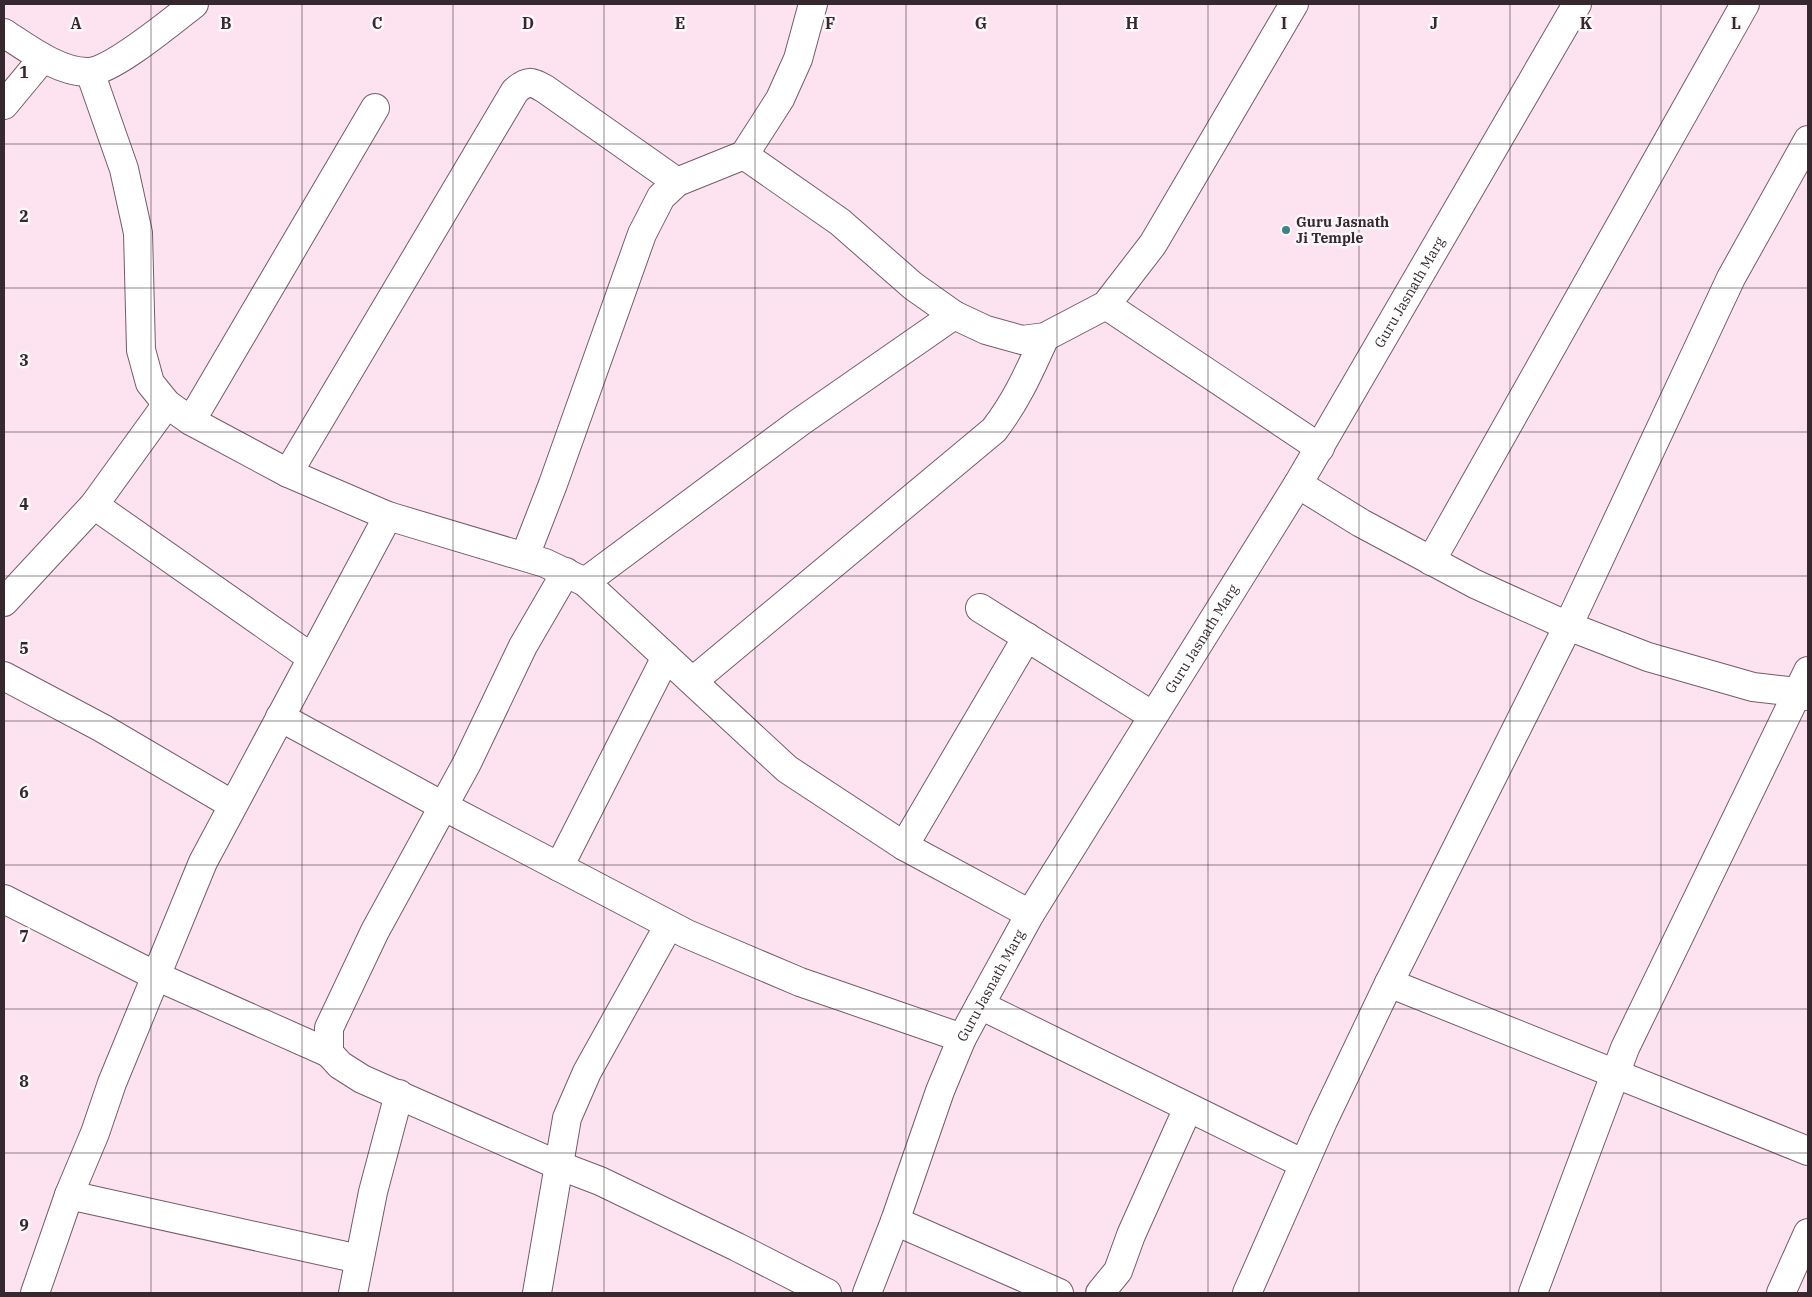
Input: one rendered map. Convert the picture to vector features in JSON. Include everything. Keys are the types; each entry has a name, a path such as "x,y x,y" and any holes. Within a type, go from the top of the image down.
{"street":[{"path":"4,33 43,58 66,68 90,72 112,64 194,4"},
{"path":"525,556 553,484 642,234 661,197 677,182 744,155 780,99 798,58 813,4"},
{"path":"744,155 840,222 913,286 954,315 986,330 1022,340 1045,337 1106,305 1155,241 1294,4"},
{"name":"Guru Jasnath Marg","path":"867,1293 895,1222 940,1091 962,1038 1030,914 1320,448 1577,4"},
{"path":"1431,561 1745,4"},
{"path":"4,105 43,58"},
{"path":"90,72 124,169 138,233 141,350 150,383 167,404 191,421 288,473 388,516 525,556 576,577 692,681 786,769 904,846 1030,914"},
{"path":"288,473 515,91 524,83 534,83 545,88 677,182"},
{"path":"191,421 375,108"},
{"path":"1247,1293 1304,1164 1389,983 1568,626 1731,278 1808,140"},
{"path":"1106,305 1320,448"},
{"path":"329,1054 329,1028 375,931 467,763 523,646 576,577 954,315"},
{"path":"692,681 994,430 1022,389 1045,337"},
{"path":"4,602 94,505 167,404"},
{"path":"1298,484 1361,523 1431,561 1483,588 1568,626 1648,657 1753,687 1805,686 1647,1000 1625,1048 1533,1293"},
{"path":"94,505 312,658"},
{"path":"34,1293 69,1195 203,862 388,516"},
{"path":"980,608 1153,716"},
{"path":"904,846 1028,637"},
{"path":"559,867 666,658"},
{"path":"4,676 95,724 233,805"},
{"path":"280,717 443,806 669,925 722,950 800,982 962,1038"},
{"path":"4,899 156,976 329,1054 340,1065 362,1079 558,1164 600,1180 827,1293"},
{"path":"536,1293 567,1118 587,1072 669,925"},
{"path":"1389,983 1808,1151"},
{"path":"980,1005 1304,1164"},
{"path":"353,1293 373,1192 398,1094"},
{"path":"1100,1293 1118,1270 1131,1235 1188,1108"},
{"path":"69,1195 360,1259"},
{"path":"895,1222 1059,1293"},
{"path":"1781,1293 1808,1233"}],"place":[{"name":"Guru Jasnath Ji Temple","path":"1286,230"}]}
